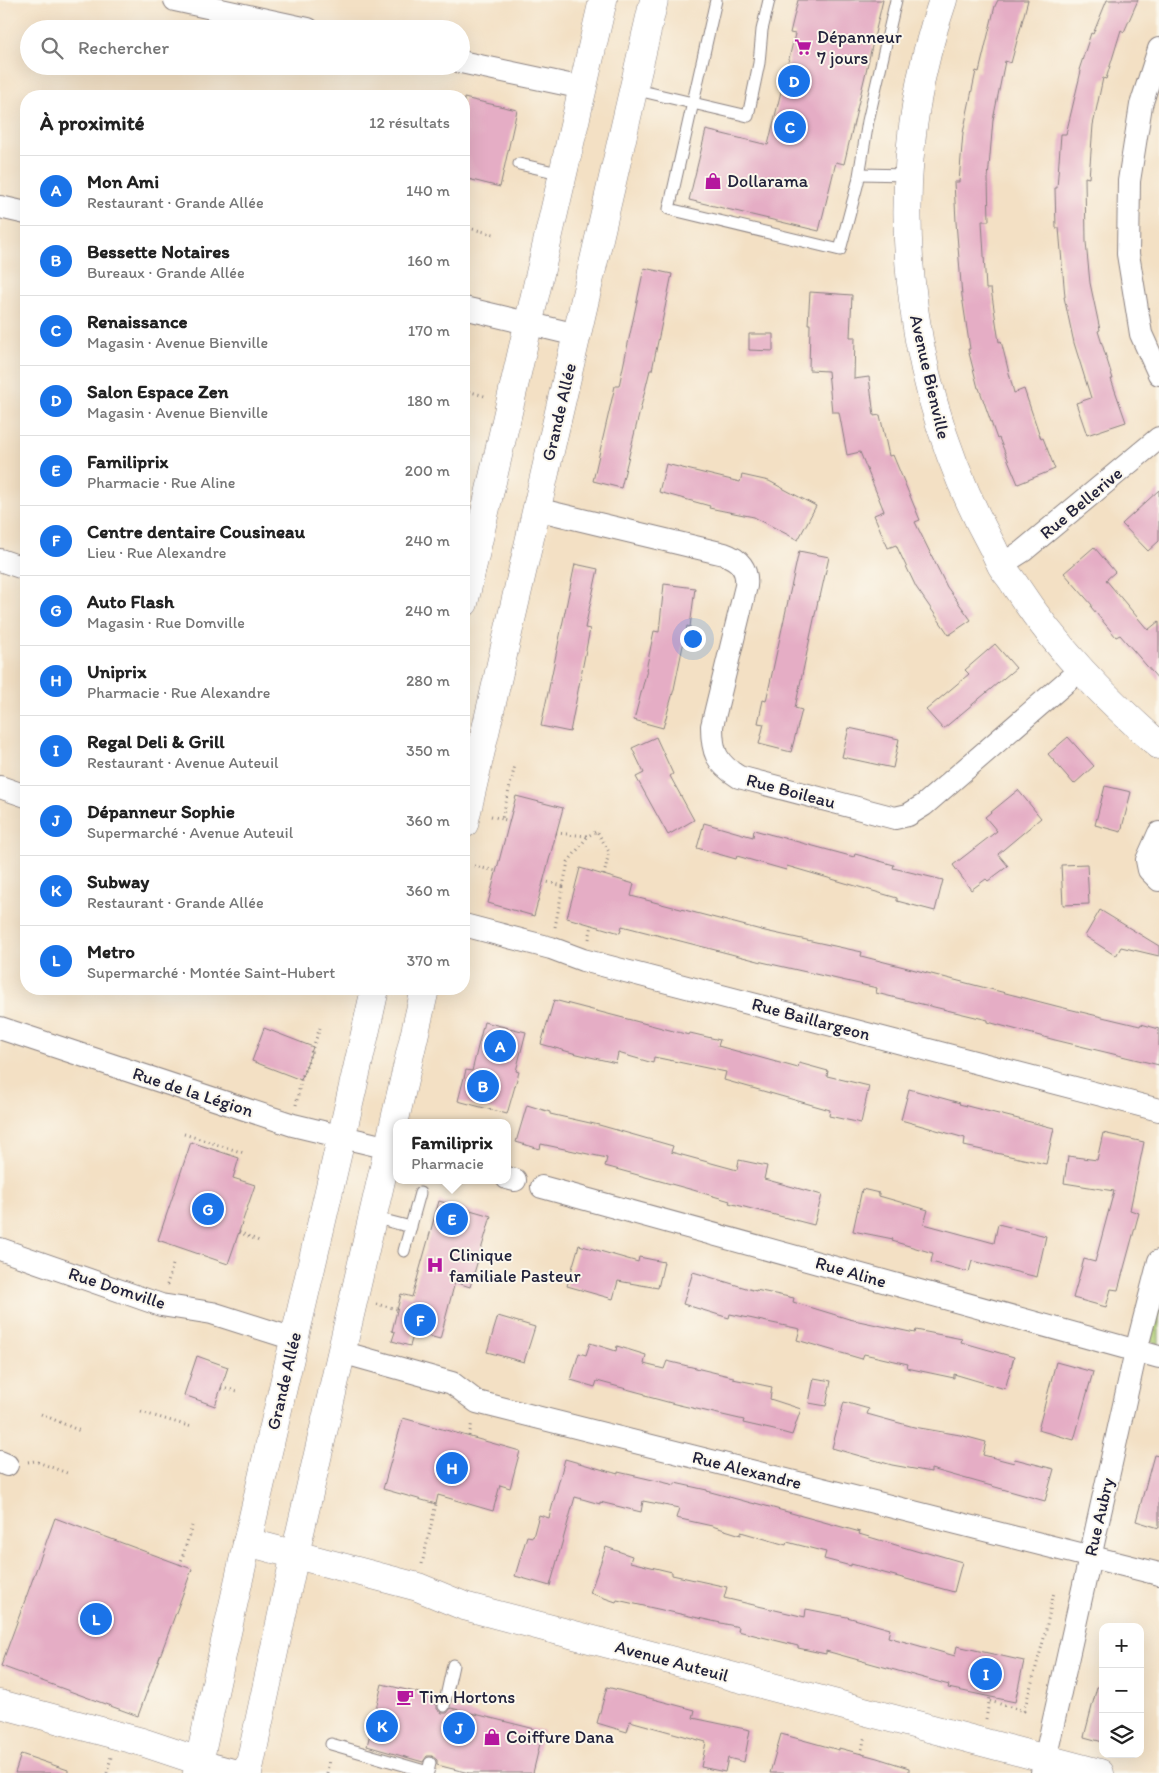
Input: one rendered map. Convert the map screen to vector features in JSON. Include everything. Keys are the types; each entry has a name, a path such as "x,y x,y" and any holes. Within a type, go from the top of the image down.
{"main road":[{"path":"470,550 529,323 604,0"},
{"name":"Grande Allée","path":"475,819 536,509 654,0"},
{"name":"Avenue Bienville","path":"943,0 920,86 908,175 908,238 911,285 920,348 930,391 944,438 961,482 1001,565 1055,640 1080,670 1108,700 1155,735"},
{"name":"Grande Allée","path":"198,1767 217,1672 374,995"},
{"path":"399,1119 424,995"},
{"path":"246,1773 372,1217 393,1149"},
{"name":"Avenue Auteuil","path":"247,1542 418,1586 464,1606 1043,1766 1100,1773"},
{"path":"0,1704 142,1742 198,1767"}],"street":[{"path":"175,0 267,20"},
{"path":"1159,49 1141,104 1129,181 1128,254 1141,334 1159,374"},
{"path":"470,64 583,88"},
{"path":"0,207 20,212"},
{"path":"470,309 577,335"},
{"name":"Rue Bellerive","path":"1001,565 1028,547 1159,438"},
{"name":"Rue Boileau","path":"536,509 724,554 740,562 746,576 746,586 712,726 712,744 718,758 726,769 738,777 895,818 908,815 924,805 1080,670"},
{"path":"0,560 20,567"},
{"path":"0,787 20,794"},
{"path":"1159,833 1147,860 1149,870 1159,880"},
{"name":"Rue Baillargeon","path":"470,927 551,948 584,960 1159,1110"},
{"name":"Rue de la Légion","path":"0,1028 292,1125 393,1149"},
{"name":"Rue Aline","path":"542,1187 1159,1357"},
{"name":"Rue Domville","path":"0,1248 161,1305 212,1313 294,1339"},
{"name":"Rue Aubry","path":"1043,1766 1136,1351 1159,1261"},
{"name":"Rue Alexandre","path":"341,1352 452,1384 477,1402 1159,1574"},
{"path":"198,1767 246,1773"}],"lane":[{"path":"716,0 669,209 840,250 860,174 868,121 896,0"},
{"path":"633,89 748,116 759,63 762,30 769,0"},
{"path":"519,164 563,174"},
{"path":"860,174 908,175"},
{"path":"404,1251 420,1193"},
{"path":"372,1217 411,1227"},
{"path":"444,1706 454,1665"},
{"path":"331,1744 428,1772 430,1763"}],"path":[{"path":"470,228 494,234"},
{"path":"470,392 492,398"},
{"path":"502,819 514,765"},
{"path":"475,819 502,819 510,821"},
{"path":"551,948 568,862 588,836 597,831 609,852 604,875"},
{"path":"556,833 588,836"},
{"path":"474,866 496,872"},
{"path":"543,881 563,886"},
{"path":"301,1080 320,1028"},
{"path":"184,1134 244,1153"},
{"path":"239,1232 260,1242"},
{"path":"373,1303 397,1309"},
{"path":"221,1388 238,1391"},
{"path":"141,1412 192,1427"},
{"path":"42,1414 80,1431"},
{"path":"4,1463 35,1461 67,1472"},
{"path":"418,1586 436,1504"},
{"path":"180,1565 192,1526"},
{"path":"990,1701 1024,1711 1044,1638 1054,1592"}],"green space":[{"path":"1159,1308 1159,1344 1150,1342"}],"building":[{"path":"798,0 883,0 844,164 836,162 819,231 689,200 706,130 768,145 795,34 790,33"},
{"path":"998,0 1028,0 1011,63 1005,61 993,120 988,179 989,221 982,221 986,289 991,289 999,342 1001,341 1014,393 1024,389 1041,439 1043,438 1055,469 1018,484 999,438 997,439 978,388 968,349 970,349 962,296 954,182 959,182 963,133 976,71 979,72"},
{"path":"1107,0 1138,0 1124,32 1121,30 1106,79 1103,78 1093,125 1089,178 1085,177 1086,242 1090,283 1100,330 1098,331 1113,379 1111,379 1126,422 1087,435 1076,403 1091,398 1074,343 1064,297 1059,228 1056,228 1055,188 1057,188 1061,134 1066,134 1081,71 1079,70 1091,33 1093,34"},
{"path":"470,99 517,110 500,187 470,180"},
{"path":"644,268 672,274 652,370 650,370 621,488 593,481 615,386 619,386"},
{"path":"810,292 852,295 850,337 855,337 854,379 869,377 874,416 880,415 889,456 893,455 920,520 915,522 947,587 971,620 949,635 916,587 896,545 888,548 874,515 884,511 860,452 847,455 839,412 832,412 828,371 809,370 810,324 808,324"},
{"path":"749,334 773,334 773,351 749,350"},
{"path":"666,464 740,482 742,475 769,481 816,506 798,540 754,517 709,508 710,506 659,492"},
{"path":"1159,490 1159,541 1148,551 1122,524"},
{"path":"1094,547 1115,572 1106,580 1148,630 1159,621 1159,680 1120,635 1116,637 1091,607 1092,605 1064,573"},
{"path":"799,551 829,557 795,708 802,710 791,752 759,744 764,724 758,723 763,700 766,701"},
{"path":"575,564 598,569 585,628 590,629 570,732 541,726"},
{"path":"664,584 695,588 690,627 687,626 674,689 663,728 634,720 647,670 654,631 659,632"},
{"path":"995,644 1016,668 943,729 926,710 969,674 965,670"},
{"path":"849,728 899,739 893,768 842,757"},
{"path":"656,737 673,774 670,776 694,820 668,835 636,777 644,773 632,748"},
{"path":"1068,737 1094,766 1074,784 1048,754"},
{"path":"1105,786 1131,792 1121,832 1095,825"},
{"path":"1018,790 1041,818 998,854 1008,866 988,881 986,879 971,890 953,865 997,831 985,817"},
{"path":"516,796 563,808 534,916 488,903"},
{"path":"704,823 753,837 754,830 854,857 855,854 894,865 893,868 943,880 935,911 787,866 786,870 737,856 736,859 697,848"},
{"path":"1087,864 1089,904 1063,905 1061,865"},
{"path":"580,868 634,884 631,896 765,931 862,952 861,956 1060,1007 1159,1029 1159,1065 876,993 877,988 762,962 622,926 620,933 567,918"},
{"path":"1100,910 1159,946 1159,956 1121,947 1116,956 1085,936"},
{"path":"554,1000 689,1035 690,1033 720,1040 718,1046 798,1068 799,1063 828,1071 827,1076 869,1086 861,1123 829,1116 830,1110 724,1080 726,1072 654,1057 653,1063 618,1053 616,1063 541,1044"},
{"path":"484,1022 526,1032 516,1071 519,1072 507,1114 458,1101 466,1070 472,1071"},
{"path":"264,1028 313,1047 301,1080 252,1061"},
{"path":"909,1089 1054,1128 1046,1164 964,1146 965,1138 901,1120"},
{"path":"527,1105 550,1112 550,1114 599,1125 673,1146 671,1152 737,1170 739,1160 767,1166 764,1179 822,1195 814,1225 729,1203 730,1201 605,1166 607,1158 541,1144 540,1149 516,1142"},
{"path":"1103,1133 1144,1142 1130,1210 1139,1213 1118,1290 1111,1289 1106,1307 1073,1298 1084,1259 1095,1262 1114,1191 1064,1183 1068,1156 1097,1160"},
{"path":"191,1142 239,1158 233,1178 255,1185 228,1264 158,1240"},
{"path":"862,1189 879,1193 879,1196 928,1210 924,1224 994,1243 998,1224 1046,1236 1037,1277 972,1261 969,1272 931,1262 933,1253 892,1241 893,1239 853,1231"},
{"path":"439,1201 491,1216 470,1287 455,1282 440,1339 414,1332 410,1346 392,1341 395,1332 392,1331 401,1294 412,1297"},
{"path":"579,1245 638,1262 639,1257 664,1262 658,1288 618,1281 613,1299 567,1286"},
{"path":"693,1272 756,1291 794,1298 793,1302 849,1319 915,1333 916,1330 962,1339 961,1342 1014,1357 1005,1389 954,1374 954,1378 907,1368 908,1364 864,1354 862,1359 797,1340 800,1329 730,1314 729,1318 683,1304"},
{"path":"498,1316 535,1327 524,1362 487,1352"},
{"path":"590,1343 616,1351 617,1346 646,1355 644,1364 664,1369 667,1361 733,1377 733,1379 772,1387 770,1399 801,1409 792,1435 743,1423 744,1420 645,1396 645,1394 597,1381 595,1387 571,1380 579,1353 586,1355"},
{"path":"197,1356 228,1367 215,1406 184,1395"},
{"path":"1056,1362 1093,1372 1074,1440 1038,1430"},
{"path":"814,1378 831,1381 826,1406 809,1403"},
{"path":"844,1402 869,1409 867,1414 914,1427 960,1435 986,1442 983,1455 1014,1463 1015,1459 1054,1469 1045,1501 931,1469 931,1472 892,1465 832,1448"},
{"path":"403,1418 520,1451 510,1488 500,1485 493,1511 438,1495 436,1504 383,1489"},
{"path":"1154,1455 1159,1456 1159,1528 1136,1521"},
{"path":"565,1459 618,1474 618,1472 707,1490 860,1532 859,1534 923,1553 924,1551 962,1562 954,1592 851,1564 851,1566 824,1559 826,1552 787,1542 786,1545 741,1532 741,1535 676,1518 679,1508 643,1501 641,1512 575,1497 550,1586 515,1576 527,1536 533,1537 539,1515 549,1518"},
{"path":"55,1518 192,1569 138,1716 1,1666"},
{"path":"606,1547 632,1556 630,1562 672,1572 672,1575 727,1587 724,1598 805,1617 806,1609 847,1617 890,1629 888,1637 955,1656 957,1646 1024,1661 1015,1702 948,1688 949,1685 826,1651 826,1654 798,1648 798,1646 738,1631 739,1627 617,1600 616,1602 590,1593"},
{"path":"382,1684 436,1697 434,1704 437,1704 437,1709 442,1713 447,1713 451,1708 543,1731 533,1773 469,1773 437,1765 437,1760 432,1756 427,1756 423,1762 367,1746"},
{"path":"607,1687 695,1710 693,1718 750,1730 744,1762 728,1758 725,1772 701,1767 706,1742 630,1721 627,1732 597,1723"},
{"path":"1097,1687 1099,1687 1099,1741 1084,1737"},
{"path":"781,1734 877,1758 909,1768 909,1773 770,1773"},
{"path":"21,1754 68,1770 68,1773 15,1773"}],"place":[{"name":"Dépanneur 7 jours","path":"803,47"},
{"name":"Salon Espace Zen","path":"794,81"},
{"name":"Renaissance","path":"790,127"},
{"name":"Dollarama","path":"713,181"},
{"name":"Mon Ami","path":"500,1046"},
{"name":"Bessette Notaires","path":"483,1086"},
{"name":"Auto Flash","path":"208,1209"},
{"name":"Familiprix","path":"452,1219"},
{"name":"Clinique familiale Pasteur","path":"435,1265"},
{"name":"Centre dentaire Cousineau","path":"420,1320"},
{"name":"Uniprix","path":"452,1468"},
{"name":"Metro","path":"96,1619"},
{"name":"Regal Deli & Grill","path":"986,1674"},
{"name":"Tim Hortons","path":"405,1697"},
{"name":"Subway","path":"382,1726"},
{"name":"Dépanneur Sophie","path":"459,1728"},
{"name":"Coiffure Dana","path":"492,1737"}]}
